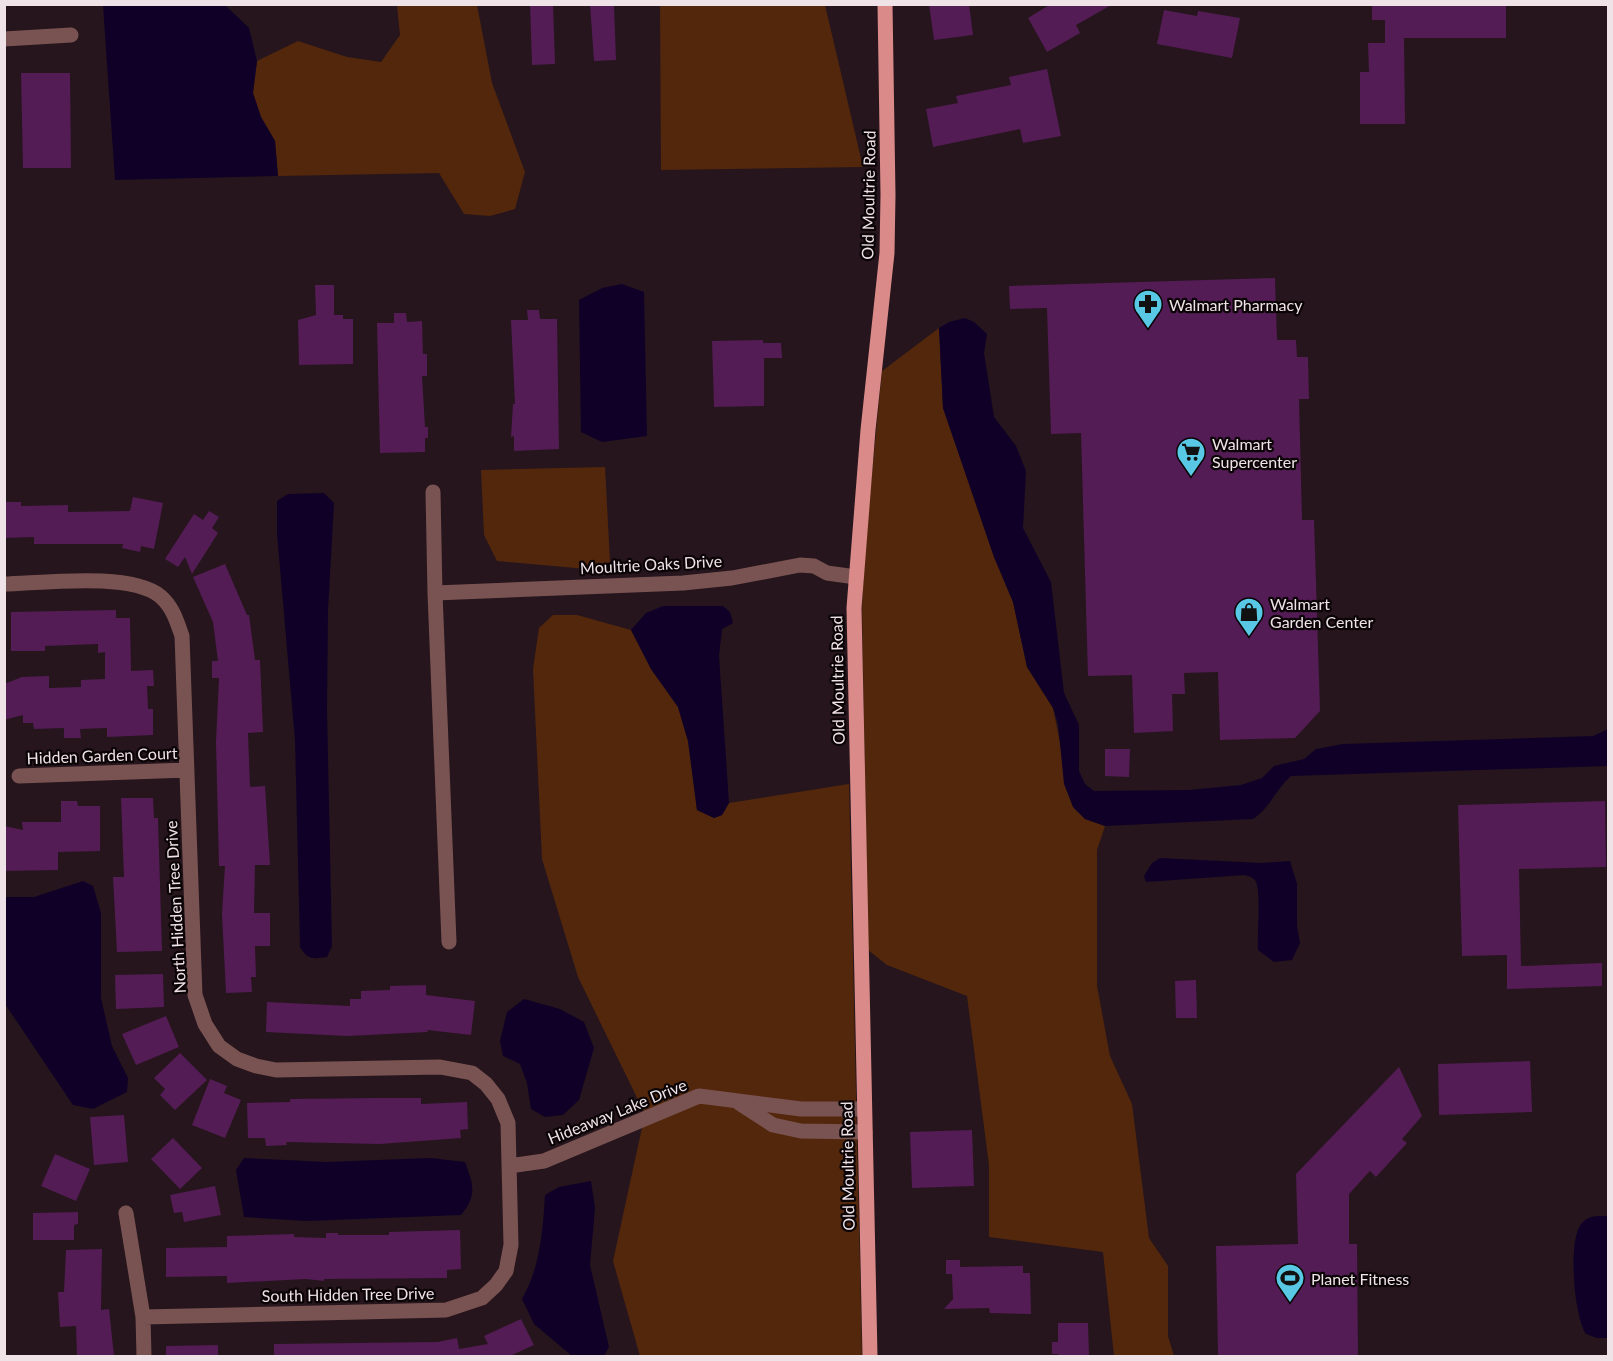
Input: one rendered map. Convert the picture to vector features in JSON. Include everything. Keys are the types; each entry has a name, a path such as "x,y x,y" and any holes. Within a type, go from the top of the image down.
{"main road":[{"name":"Old Moultrie Road","path":"870,1356 854,673 856,577 887,253 885,4"}],"street":[{"path":"4,39 71,35"},
{"path":"433,492 449,942"},
{"name":"Moultrie Oaks Drive","path":"435,593 708,581 800,565 814,566 827,573 856,577"},
{"name":"North Hidden Tree Drive","path":"4,584 116,581 159,596 173,612 182,636 195,995 205,1024 219,1046 237,1059 276,1070 440,1067 472,1073 498,1099 508,1123 509,1166"},
{"name":"Hidden Garden Court","path":"19,776 187,770"},
{"name":"Hideaway Lake Drive","path":"509,1166 544,1161 699,1096 739,1103 775,1104 801,1109 864,1109"},
{"name":"Hideaway Lake Drive","path":"739,1103 773,1125 801,1131 864,1132"},
{"name":"South Hidden Tree Drive","path":"143,1317 446,1310 482,1298 496,1285 506,1271 512,1245 509,1166"},
{"path":"126,1213 143,1317 144,1356"}],"shaded area":[{"path":"103,5 225,5 249,28 257,61 253,93 261,117 275,141 278,176 115,180"},
{"path":"397,5 477,5 492,83 525,172 515,209 490,216 464,214 439,173 278,176 275,141 261,117 253,93 257,61 298,41 347,57 381,62 400,35"},
{"path":"660,5 825,5 863,167 661,170"},
{"path":"622,284 644,292 647,436 602,442 581,432 579,300 602,288"},
{"path":"965,318 974,322 987,334 984,353 994,417 1016,446 1026,471 1023,528 1051,582 1064,693 1079,725 1079,771 1085,784 1094,791 1189,790 1241,785 1262,778 1274,766 1304,759 1316,749 1343,744 1593,736 1608,729 1608,766 1291,776 1259,815 1253,819 1105,826 1085,819 1073,807 1064,784 1058,724 1053,708 1027,667 1013,602 994,557 943,408 939,328 949,322"},
{"path":"939,328 943,408 994,557 1013,602 1027,667 1053,708 1073,807 1085,819 1105,826 1097,850 1097,986 1110,1056 1132,1104 1149,1238 1168,1266 1168,1336 1174,1356 1114,1356 1103,1252 989,1237 989,1165 967,996 887,965 868,950 862,609 865,545 882,371"},
{"path":"605,467 610,562 598,570 497,561 484,535 481,470"},
{"path":"324,493 334,503 328,611 327,709 332,946 327,957 314,958 308,956 300,947 295,740 277,534 277,501 288,494"},
{"path":"663,606 723,606 730,612 733,623 722,629 719,656 729,803 722,815 714,818 697,810 688,741 678,707 651,669 631,630 646,613"},
{"path":"553,615 577,615 631,630 651,669 678,707 688,741 697,810 714,818 722,815 729,803 849,784 862,1356 640,1356 613,1261 645,1114 578,977 542,859 533,669 539,628"},
{"path":"1160,858 1261,863 1290,861 1297,884 1297,926 1300,943 1292,960 1274,962 1258,950 1258,895 1254,879 1244,875 1146,882 1144,876 1152,863"},
{"path":"83,881 93,886 101,913 101,998 112,1046 128,1078 127,1092 93,1109 73,1105 5,1004 5,897 34,897"},
{"path":"524,999 560,1009 584,1022 594,1048 579,1100 563,1115 545,1117 531,1109 527,1083 520,1064 503,1056 500,1041 507,1012"},
{"path":"244,1158 326,1162 431,1158 465,1162 472,1183 472,1195 461,1215 307,1221 244,1217 236,1170"},
{"path":"591,1181 595,1208 590,1265 609,1347 604,1356 572,1356 534,1324 522,1299 537,1262 545,1195 559,1187"},
{"path":"1608,1216 1608,1338 1597,1338 1586,1334 1578,1311 1574,1278 1575,1245 1577,1232 1584,1220"}],"building":[{"path":"530,4 553,4 555,64 532,65"},
{"path":"590,4 614,4 616,60 594,61"},
{"path":"929,4 969,4 973,35 934,40"},
{"path":"1051,4 1113,4 1076,25 1080,33 1047,52 1028,18"},
{"path":"1372,4 1506,4 1506,38 1404,38 1405,124 1360,124 1360,72 1369,72 1368,43 1385,43 1385,20 1372,20"},
{"path":"1164,10 1197,16 1198,11 1240,18 1232,58 1157,44"},
{"path":"1047,69 1061,136 1023,143 1020,129 933,147 926,109 958,103 956,96 1011,85 1009,77"},
{"path":"21,73 70,73 71,168 23,168"},
{"name":"Walmart Supercenter","path":"1275,278 1277,340 1296,340 1297,357 1308,357 1309,399 1299,399 1302,520 1314,520 1320,711 1295,738 1220,740 1218,672 1184,673 1185,694 1172,694 1173,731 1134,733 1132,675 1088,676 1081,433 1051,434 1047,308 1010,309 1009,286"},
{"path":"315,285 334,285 334,315 343,315 343,319 353,319 353,364 299,365 298,320 316,315"},
{"path":"527,310 539,310 540,319 557,319 559,449 514,451 514,436 511,437 513,404 515,404 511,320 528,320"},
{"path":"394,313 406,313 407,322 422,321 423,354 427,354 427,376 422,376 425,427 428,427 425,452 380,453 377,323 394,323"},
{"path":"763,340 763,343 781,343 782,358 764,358 764,406 714,407 712,341"},
{"path":"133,497 163,503 154,549 141,546 140,552 122,548 123,544 34,544 34,537 4,538 4,502 21,502 21,506 68,505 68,512 130,511"},
{"path":"209,511 219,517 212,528 218,533 192,574 185,557 178,567 165,559 194,514 203,520"},
{"path":"225,564 247,615 249,615 255,660 260,660 263,732 248,733 250,787 265,786 270,865 255,865 254,913 270,913 270,946 255,946 256,977 251,977 252,992 226,993 222,914 225,866 219,866 216,742 219,678 212,678 212,661 218,661 213,622 193,577"},
{"path":"116,610 116,618 130,618 131,671 153,670 154,686 147,686 148,709 153,709 153,735 107,737 107,728 80,729 81,738 64,738 64,728 34,729 33,723 23,723 23,715 4,720 4,684 22,677 49,676 49,688 81,687 81,680 105,679 105,652 98,653 98,644 45,646 45,651 11,651 11,612"},
{"path":"1105,749 1130,749 1129,777 1105,776"},
{"path":"121,798 153,798 154,818 158,818 162,951 117,952 113,877 124,877"},
{"path":"61,801 77,801 78,806 100,806 100,851 58,852 58,870 4,871 4,826 23,830 22,822 61,822"},
{"path":"1605,801 1606,867 1519,869 1521,966 1602,963 1602,986 1507,989 1507,955 1462,956 1458,805"},
{"path":"163,974 164,1007 116,1009 115,975"},
{"path":"1196,980 1197,1018 1176,1018 1175,981"},
{"path":"426,985 426,995 475,1001 471,1035 427,1030 428,1032 347,1036 266,1032 267,1002 350,1006 350,999 361,999 361,991 390,990 390,986"},
{"path":"166,1016 179,1047 136,1065 122,1034"},
{"path":"180,1053 207,1080 175,1110 160,1095 165,1089 154,1078"},
{"path":"1530,1061 1532,1112 1439,1115 1438,1064"},
{"path":"1399,1067 1422,1116 1402,1139 1407,1143 1376,1177 1370,1171 1349,1194 1349,1244 1357,1244 1358,1356 1218,1356 1216,1246 1298,1244 1296,1174"},
{"path":"210,1079 227,1086 224,1093 241,1100 225,1138 192,1125"},
{"path":"421,1098 421,1104 467,1102 468,1129 460,1130 461,1138 380,1144 286,1142 287,1145 266,1146 265,1138 248,1138 247,1103 290,1102 290,1099"},
{"path":"124,1115 128,1162 94,1165 90,1117"},
{"path":"972,1130 974,1186 912,1188 910,1132"},
{"path":"173,1138 202,1168 180,1189 151,1159"},
{"path":"55,1154 90,1169 76,1201 41,1186"},
{"path":"215,1186 221,1215 184,1222 182,1212 174,1213 170,1195"},
{"path":"78,1212 78,1224 74,1225 74,1240 33,1240 33,1213"},
{"path":"460,1230 461,1269 447,1270 447,1278 324,1279 324,1281 306,1279 227,1283 227,1276 166,1277 166,1248 227,1247 227,1236 294,1234 294,1237 326,1238 326,1233 389,1235 389,1232"},
{"path":"102,1249 101,1310 109,1309 114,1356 77,1356 76,1326 60,1327 58,1292 64,1292 66,1250"},
{"path":"946,1260 960,1260 960,1267 1023,1266 1023,1273 1030,1273 1031,1314 990,1313 989,1308 944,1309 953,1299 952,1274 946,1274"},
{"path":"521,1319 534,1345 510,1356 274,1356 274,1344 438,1342 457,1338 459,1349 488,1344 484,1336"},
{"path":"1058,1323 1088,1323 1089,1356 1052,1354 1052,1342 1058,1342"},
{"path":"218,1345 218,1356 166,1356 166,1346"}],"place":[{"name":"Walmart Pharmacy","path":"1148,330"},
{"name":"Walmart Supercenter","path":"1191,478"},
{"name":"Walmart Garden Center","path":"1249,638"},
{"name":"Planet Fitness","path":"1290,1304"}]}
